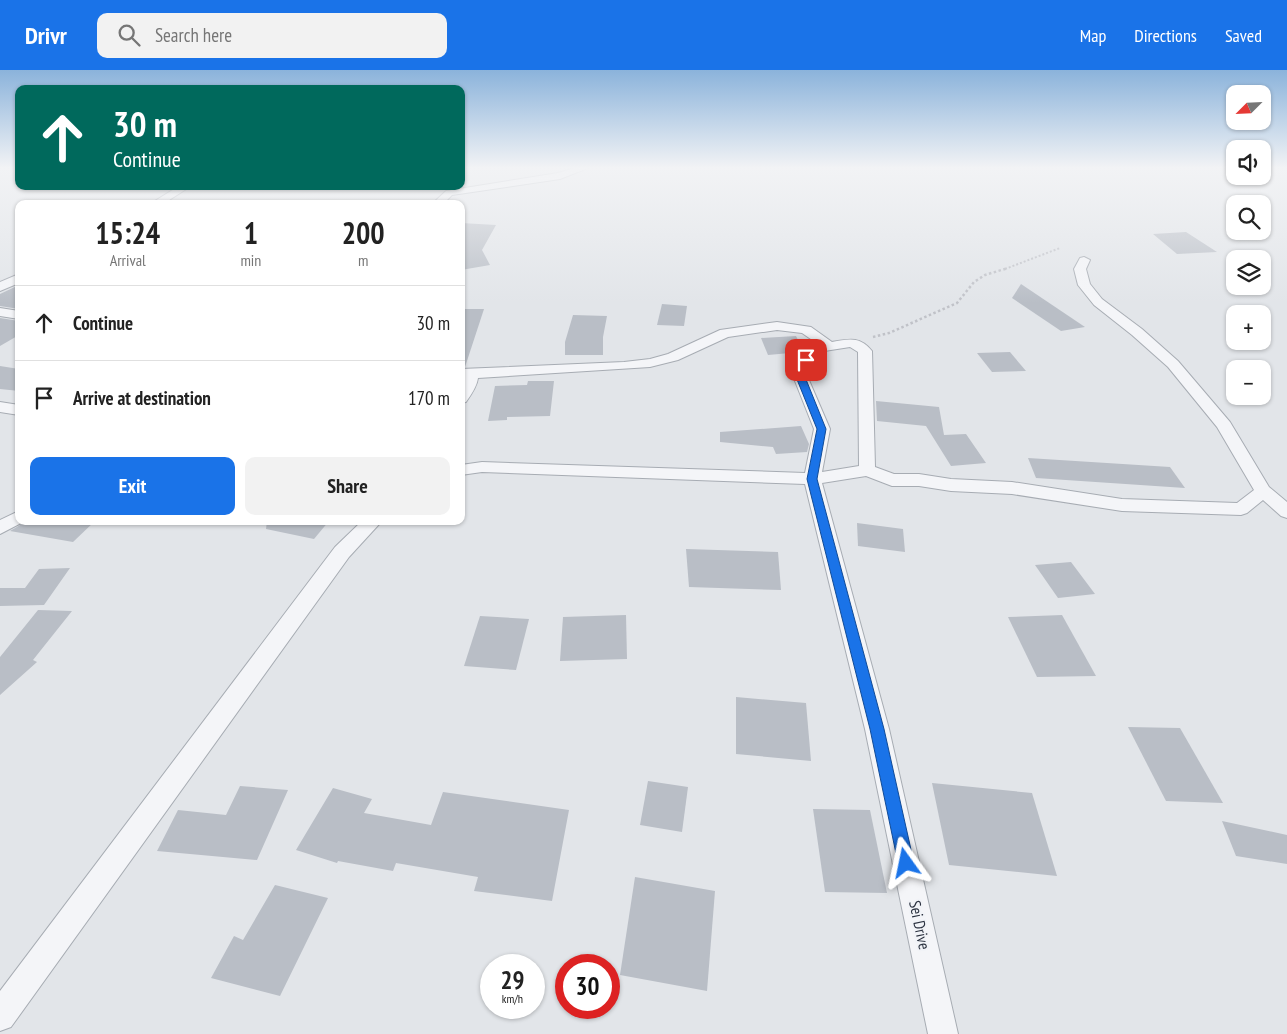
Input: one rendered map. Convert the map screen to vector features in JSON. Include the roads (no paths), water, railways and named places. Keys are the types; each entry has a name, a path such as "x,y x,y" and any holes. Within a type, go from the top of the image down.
{"street":[{"path":"1084,260 1080,269 1084,285 1098,302 1144,338 1173,364 1224,425 1263,491 1287,512"},
{"path":"0,288 15,280"},
{"path":"0,312 15,314"},
{"path":"465,392 470,384 466,374 650,363 673,357 725,333 777,326 806,330 828,345"},
{"path":"812,479 822,429 798,372 813,349 828,345 853,342 865,351 867,470"},
{"path":"0,407 15,409"},
{"path":"465,469 482,467 812,479 867,470 892,480 919,480 951,485 1012,488 1122,505 1241,509 1263,491"},
{"name":"Sei Drive","path":"812,479 877,729 943,1034"},
{"path":"0,528 15,519"},
{"path":"0,1016 336,560 369,525"}]}
